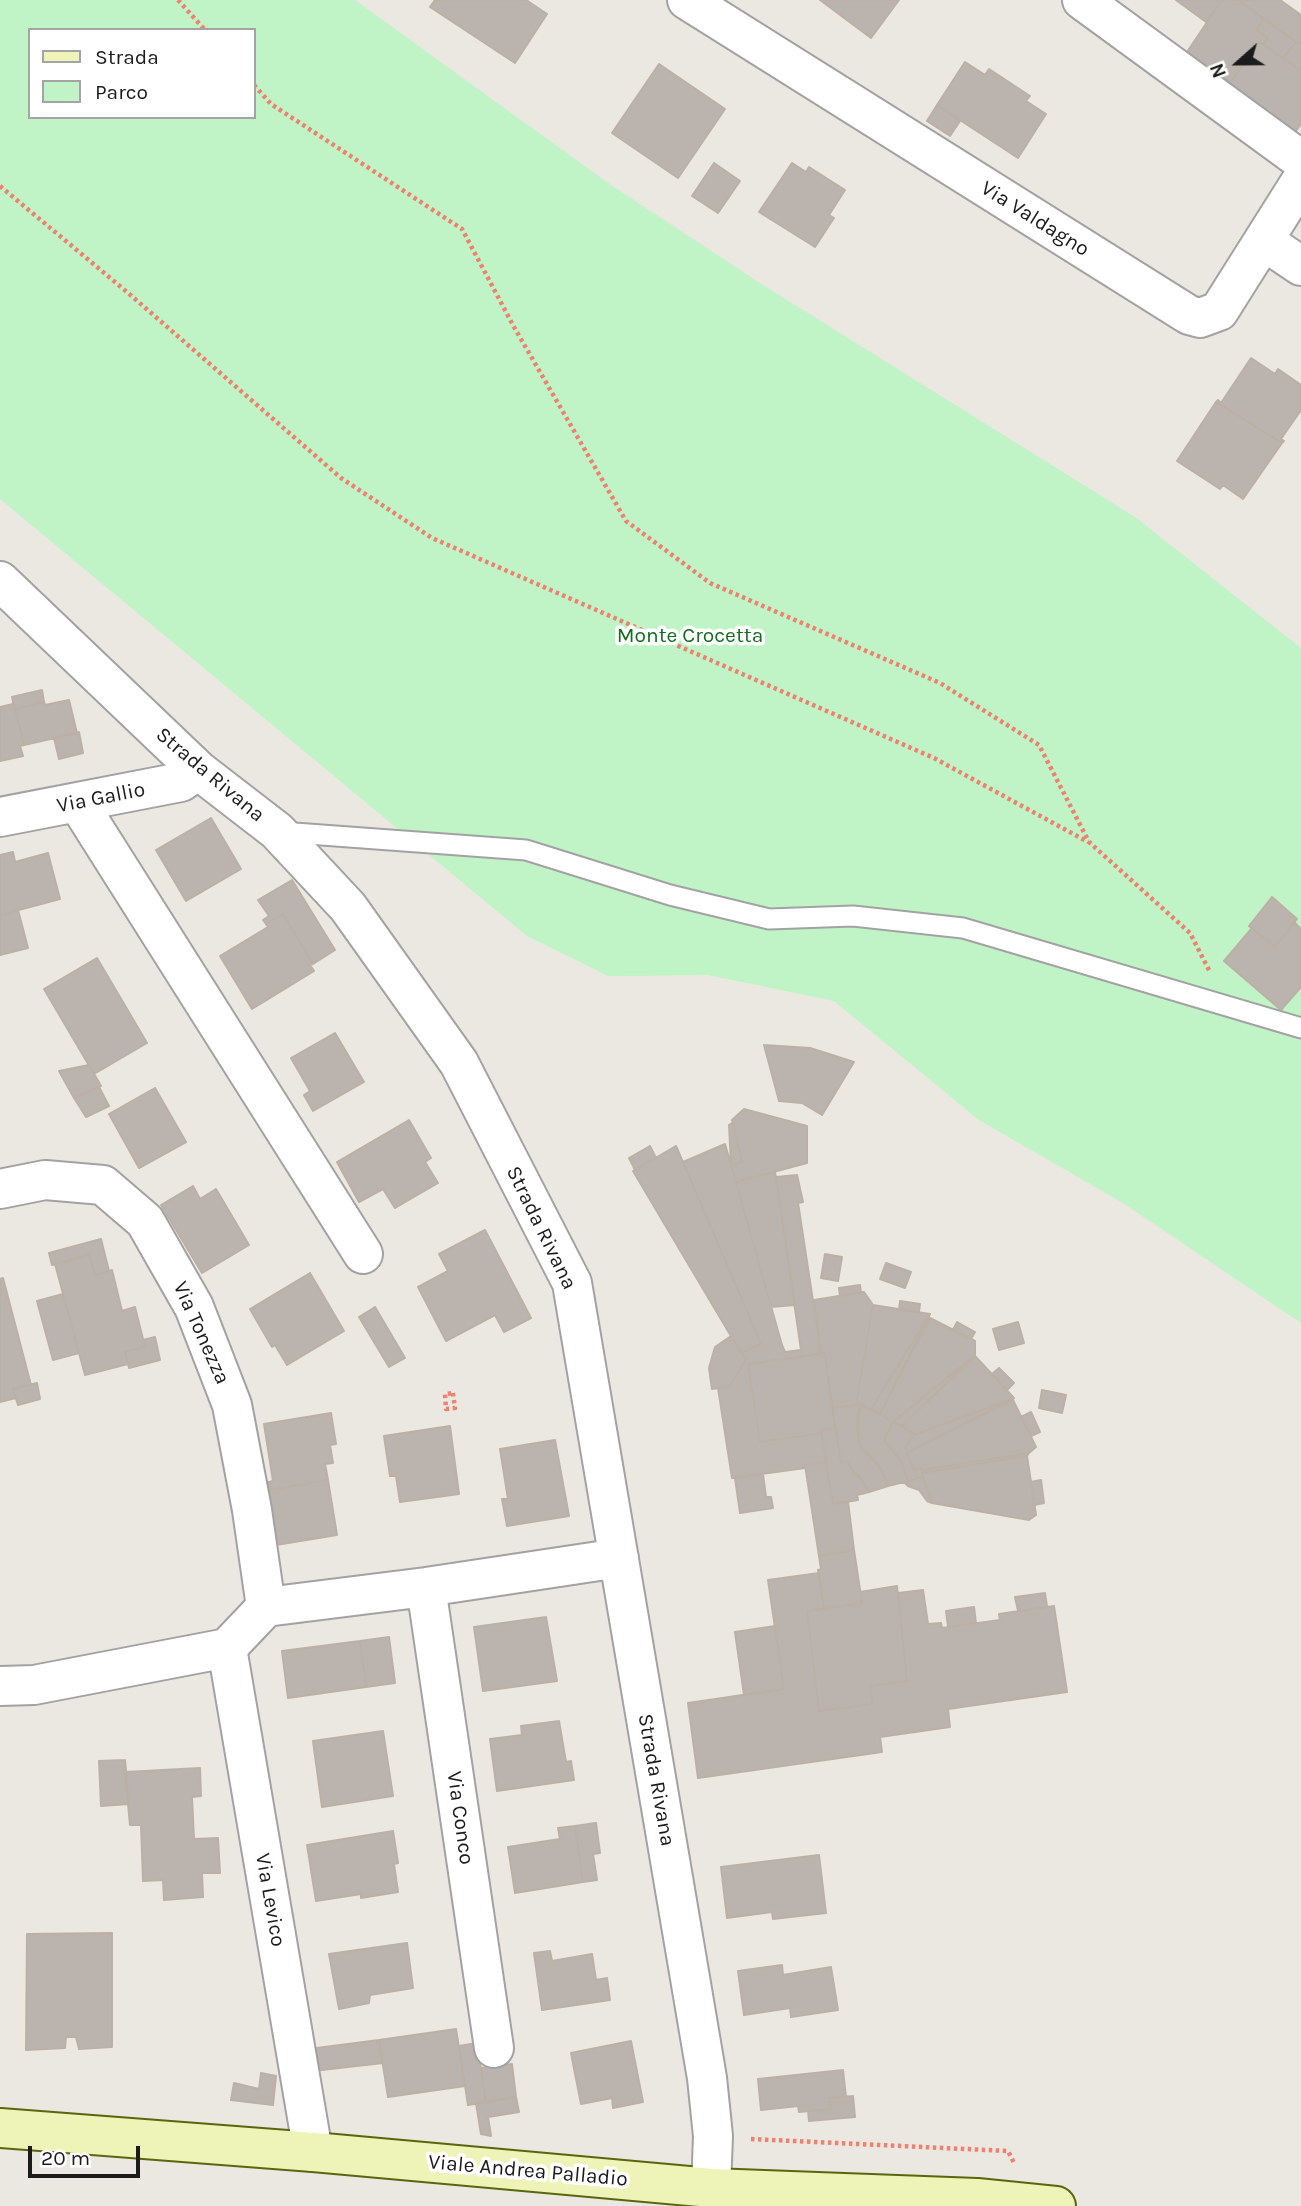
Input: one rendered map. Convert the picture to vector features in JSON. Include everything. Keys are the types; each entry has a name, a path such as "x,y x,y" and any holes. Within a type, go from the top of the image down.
{"main road":[{"name":"Viale Andrea Palladio","path":"0,2128 313,2152 711,2188 1056,2206"}],"street":[{"name":"Via Valdagno","path":"687,0 734,12 1189,315 1200,318 1219,311 1301,181"},
{"path":"1083,0 1301,160"},
{"path":"1264,241 1301,266"},
{"name":"Strada Rivana","path":"0,581 198,770 277,831 348,908 459,1063 572,1283 707,2078 713,2136 711,2188"},
{"name":"Via Gallio","path":"0,817 181,782 198,770"},
{"path":"78,803 363,1254"},
{"name":"Via Tonezza","path":"0,1189 45,1180 103,1185 145,1221 194,1307 232,1405 252,1510 266,1608"},
{"path":"0,1686 34,1685 227,1648 266,1608 619,1558"},
{"name":"Via Conco","path":"425,1587 494,2048"},
{"name":"Via Levico","path":"227,1648 313,2152"}],"lane":[{"path":"277,831 526,850 670,895 769,919 853,916 963,928 1301,1028"}],"path":[{"path":"178,0 203,28"},
{"path":"256,87 271,104 461,229 520,339 626,522 710,583 940,683 1039,745 1089,842"},
{"path":"0,186 341,478 432,538 934,758 1089,842 1190,933 1228,1005"},
{"path":"713,2136 1008,2151"}],"green space":[{"name":"Monte Crocetta","path":"0,0 355,0 611,185 763,285 1135,517 1301,648 1301,1323 1123,1203 979,1120 834,1001 708,975 608,976 527,936 0,499"}],"building":[{"path":"435,0 526,0 547,14 515,63 430,7"},
{"path":"820,0 899,0 871,38"},
{"path":"1176,0 1222,0 1206,22"},
{"path":"1222,0 1238,0 1264,19 1256,30 1268,38 1263,44 1260,42 1231,82 1223,77 1216,87 1181,61"},
{"path":"1238,0 1280,0 1301,15 1301,45"},
{"path":"1264,19 1296,42 1283,58 1263,44 1268,38 1256,30"},
{"path":"1260,42 1301,71 1301,124 1289,140 1223,92"},
{"path":"1296,42 1301,45 1301,71 1283,58"},
{"path":"965,62 985,75 989,69 1030,96 1026,101 1046,114 1018,158 937,105"},
{"path":"659,64 725,109 678,178 612,133"},
{"path":"937,105 960,121 950,136 927,121"},
{"path":"714,163 740,181 718,213 692,196"},
{"path":"792,163 806,172 809,167 845,190 829,215 834,218 815,247 759,212"},
{"path":"1251,358 1275,374 1278,369 1301,385 1301,410 1281,439 1284,441 1282,443 1216,402 1218,400 1221,403"},
{"path":"1216,402 1282,443 1243,499 1223,485 1220,489 1177,461"},
{"path":"42,690 44,702 15,709 12,697"},
{"path":"69,700 77,733 24,745 15,709 44,702 45,705"},
{"path":"13,701 24,745 20,746 23,756 0,761 0,707 13,704"},
{"path":"79,732 83,753 59,759 54,738"},
{"path":"211,818 241,869 186,901 156,850"},
{"path":"13,852 15,862 48,853 60,899 0,915 0,855"},
{"path":"292,880 335,950 313,964 283,914 266,924 263,920 269,916 258,900"},
{"path":"1272,897 1297,919 1275,947 1249,926"},
{"path":"18,910 28,948 0,955 0,915"},
{"path":"283,914 313,964 310,965 314,971 252,1009 220,956 268,927 266,924"},
{"path":"1294,922 1301,929 1301,987 1281,1010 1224,961 1252,928 1275,947"},
{"path":"97,958 147,1043 94,1074 44,989"},
{"path":"335,1033 364,1082 313,1111 304,1095 310,1091 291,1058"},
{"path":"764,1045 810,1048 854,1062 822,1115 802,1103 779,1101"},
{"path":"89,1065 101,1086 74,1098 59,1071"},
{"path":"99,1087 109,1106 86,1117 74,1098"},
{"path":"155,1088 186,1142 139,1168 109,1114"},
{"path":"744,1109 807,1126 807,1163 736,1182 731,1166 742,1162 732,1120"},
{"path":"409,1120 431,1158 425,1162 438,1183 395,1208 383,1189 359,1202 337,1162"},
{"path":"733,1123 742,1162 731,1166 729,1125"},
{"path":"725,1144 782,1345 785,1352 801,1350 802,1357 748,1364 760,1442 822,1433 826,1462 805,1465 805,1468 732,1478 718,1388 729,1387 746,1359 741,1353 761,1344 683,1162"},
{"path":"650,1146 656,1158 635,1170 629,1158"},
{"path":"676,1146 761,1344 741,1353 633,1171"},
{"path":"775,1172 795,1305 771,1307 736,1182"},
{"path":"797,1175 803,1202 798,1203 821,1353 802,1357 776,1177"},
{"path":"193,1186 200,1199 216,1189 249,1245 202,1273 161,1205"},
{"path":"485,1230 531,1318 504,1332 495,1315 446,1341 418,1287 448,1271 439,1254"},
{"path":"101,1239 109,1271 95,1275 89,1255 52,1265 49,1253"},
{"path":"825,1254 842,1257 838,1281 821,1278"},
{"path":"89,1255 95,1275 112,1270 122,1311 135,1307 145,1347 125,1352 128,1364 85,1375 55,1264"},
{"path":"886,1263 911,1272 905,1288 880,1279"},
{"path":"310,1273 344,1331 287,1365 275,1345 272,1347 250,1309"},
{"path":"3,1278 31,1385 13,1389 16,1398 0,1402 0,1279"},
{"path":"860,1285 861,1293 840,1296 839,1288"},
{"path":"864,1292 873,1305 856,1405 832,1408 825,1353 821,1353 814,1300"},
{"path":"63,1294 79,1353 53,1360 37,1301"},
{"path":"900,1301 920,1304 919,1312 899,1310"},
{"path":"873,1305 930,1314 871,1409 856,1405"},
{"path":"375,1307 405,1358 389,1367 359,1317"},
{"path":"930,1314 880,1414 871,1409"},
{"path":"930,1318 975,1341 975,1355 893,1422 880,1414"},
{"path":"957,1322 975,1332 971,1339 953,1330"},
{"path":"1018,1322 1024,1343 999,1350 993,1329"},
{"path":"731,1336 746,1359 729,1387 712,1389 709,1368 715,1347"},
{"path":"155,1337 160,1360 129,1368 125,1352 145,1347 143,1340"},
{"path":"825,1353 835,1428 821,1430 822,1433 760,1442 748,1364"},
{"path":"975,1355 902,1426 893,1422"},
{"path":"975,1356 1014,1398 914,1435 902,1426"},
{"path":"999,1368 1014,1383 1007,1390 992,1374"},
{"path":"37,1383 40,1399 18,1405 13,1389"},
{"path":"1042,1390 1066,1395 1062,1413 1039,1408"},
{"path":"1014,1398 907,1453 905,1448 914,1435"},
{"path":"1013,1400 1036,1447 1029,1453 922,1470 913,1469 907,1453"},
{"path":"861,1404 857,1419 859,1441 861,1447 883,1471 888,1486 869,1492 848,1462 841,1463 832,1408"},
{"path":"861,1404 893,1422 884,1440 900,1459 908,1481 888,1486 878,1464 861,1447 857,1431"},
{"path":"1031,1412 1040,1432 1031,1436 1021,1417"},
{"path":"331,1413 336,1444 330,1445 333,1463 325,1464 328,1480 270,1490 269,1482 273,1481 264,1424"},
{"path":"893,1422 914,1433 905,1448 913,1469 922,1468 923,1477 908,1481 900,1459 885,1442"},
{"path":"450,1426 459,1494 400,1502 396,1476 390,1476 384,1436"},
{"path":"836,1428 841,1463 848,1462 869,1492 857,1495 858,1500 833,1504 821,1430"},
{"path":"555,1440 569,1516 507,1526 502,1499 508,1499 500,1449"},
{"path":"1029,1453 1027,1456 922,1473 922,1470"},
{"path":"1027,1456 1036,1515 1029,1520 932,1503 922,1473"},
{"path":"826,1462 833,1504 848,1501 854,1550 819,1556 805,1465"},
{"path":"922,1473 932,1503 927,1501 919,1490 904,1482 923,1477"},
{"path":"763,1474 766,1497 771,1497 773,1508 740,1513 735,1478"},
{"path":"328,1480 337,1535 276,1545 266,1482 269,1482 270,1490"},
{"path":"1041,1480 1044,1503 1034,1505 1031,1482"},
{"path":"854,1550 862,1603 824,1609 818,1570 821,1569 819,1556"},
{"path":"819,1573 824,1609 807,1611 819,1711 872,1704 871,1686 907,1681 898,1593 923,1590 928,1624 941,1623 942,1628 1000,1620 999,1614 1054,1606 1067,1692 948,1709 950,1727 880,1737 882,1752 698,1778 688,1703 784,1689 768,1580"},
{"path":"897,1586 907,1681 871,1686 872,1704 819,1711 807,1611 862,1603 860,1592"},
{"path":"1045,1593 1047,1607 1018,1611 1015,1597"},
{"path":"974,1607 976,1623 948,1627 946,1611"},
{"path":"546,1617 557,1681 483,1691 474,1627"},
{"path":"775,1626 784,1689 744,1695 735,1632"},
{"path":"389,1637 395,1683 366,1687 360,1641"},
{"path":"360,1641 366,1687 288,1698 282,1651"},
{"path":"559,1721 566,1762 571,1761 574,1780 497,1791 490,1739 522,1735 521,1726"},
{"path":"383,1731 393,1796 322,1807 313,1741"},
{"path":"125,1760 129,1804 101,1806 99,1761"},
{"path":"200,1768 201,1796 192,1797 194,1839 218,1838 220,1873 202,1873 203,1897 164,1900 163,1880 143,1881 141,1825 130,1825 125,1772"},
{"path":"596,1823 600,1853 593,1854 597,1880 583,1882 575,1826"},
{"path":"575,1826 583,1882 515,1893 508,1847 560,1839 558,1828"},
{"path":"393,1831 398,1863 394,1864 398,1892 316,1901 307,1845"},
{"path":"819,1855 826,1913 773,1919 772,1912 727,1918 721,1867"},
{"path":"112,1933 112,2047 79,2049 76,2037 66,2037 65,2048 26,2050 27,1934"},
{"path":"407,1943 413,1988 370,1995 369,2003 339,2009 329,1954"},
{"path":"550,1951 552,1961 592,1954 596,1980 607,1978 610,2000 542,2010 534,1953"},
{"path":"782,1965 783,1975 831,1967 838,2010 791,2017 790,2008 744,2015 738,1971"},
{"path":"456,2029 465,2086 388,2097 379,2040"},
{"path":"379,2040 383,2063 313,2071 309,2049"},
{"path":"631,2041 643,2102 613,2108 612,2098 581,2104 571,2053"},
{"path":"477,2043 486,2102 468,2105 459,2046"},
{"path":"512,2064 516,2097 486,2102 481,2068"},
{"path":"843,2070 846,2097 829,2098 831,2109 799,2112 798,2106 761,2110 758,2079"},
{"path":"261,2073 276,2076 273,2105 231,2100 234,2083 259,2089"},
{"path":"853,2096 855,2117 809,2121 808,2111 831,2109 829,2098"},
{"path":"516,2097 519,2112 488,2117 491,2136 481,2134 476,2103"}]}
